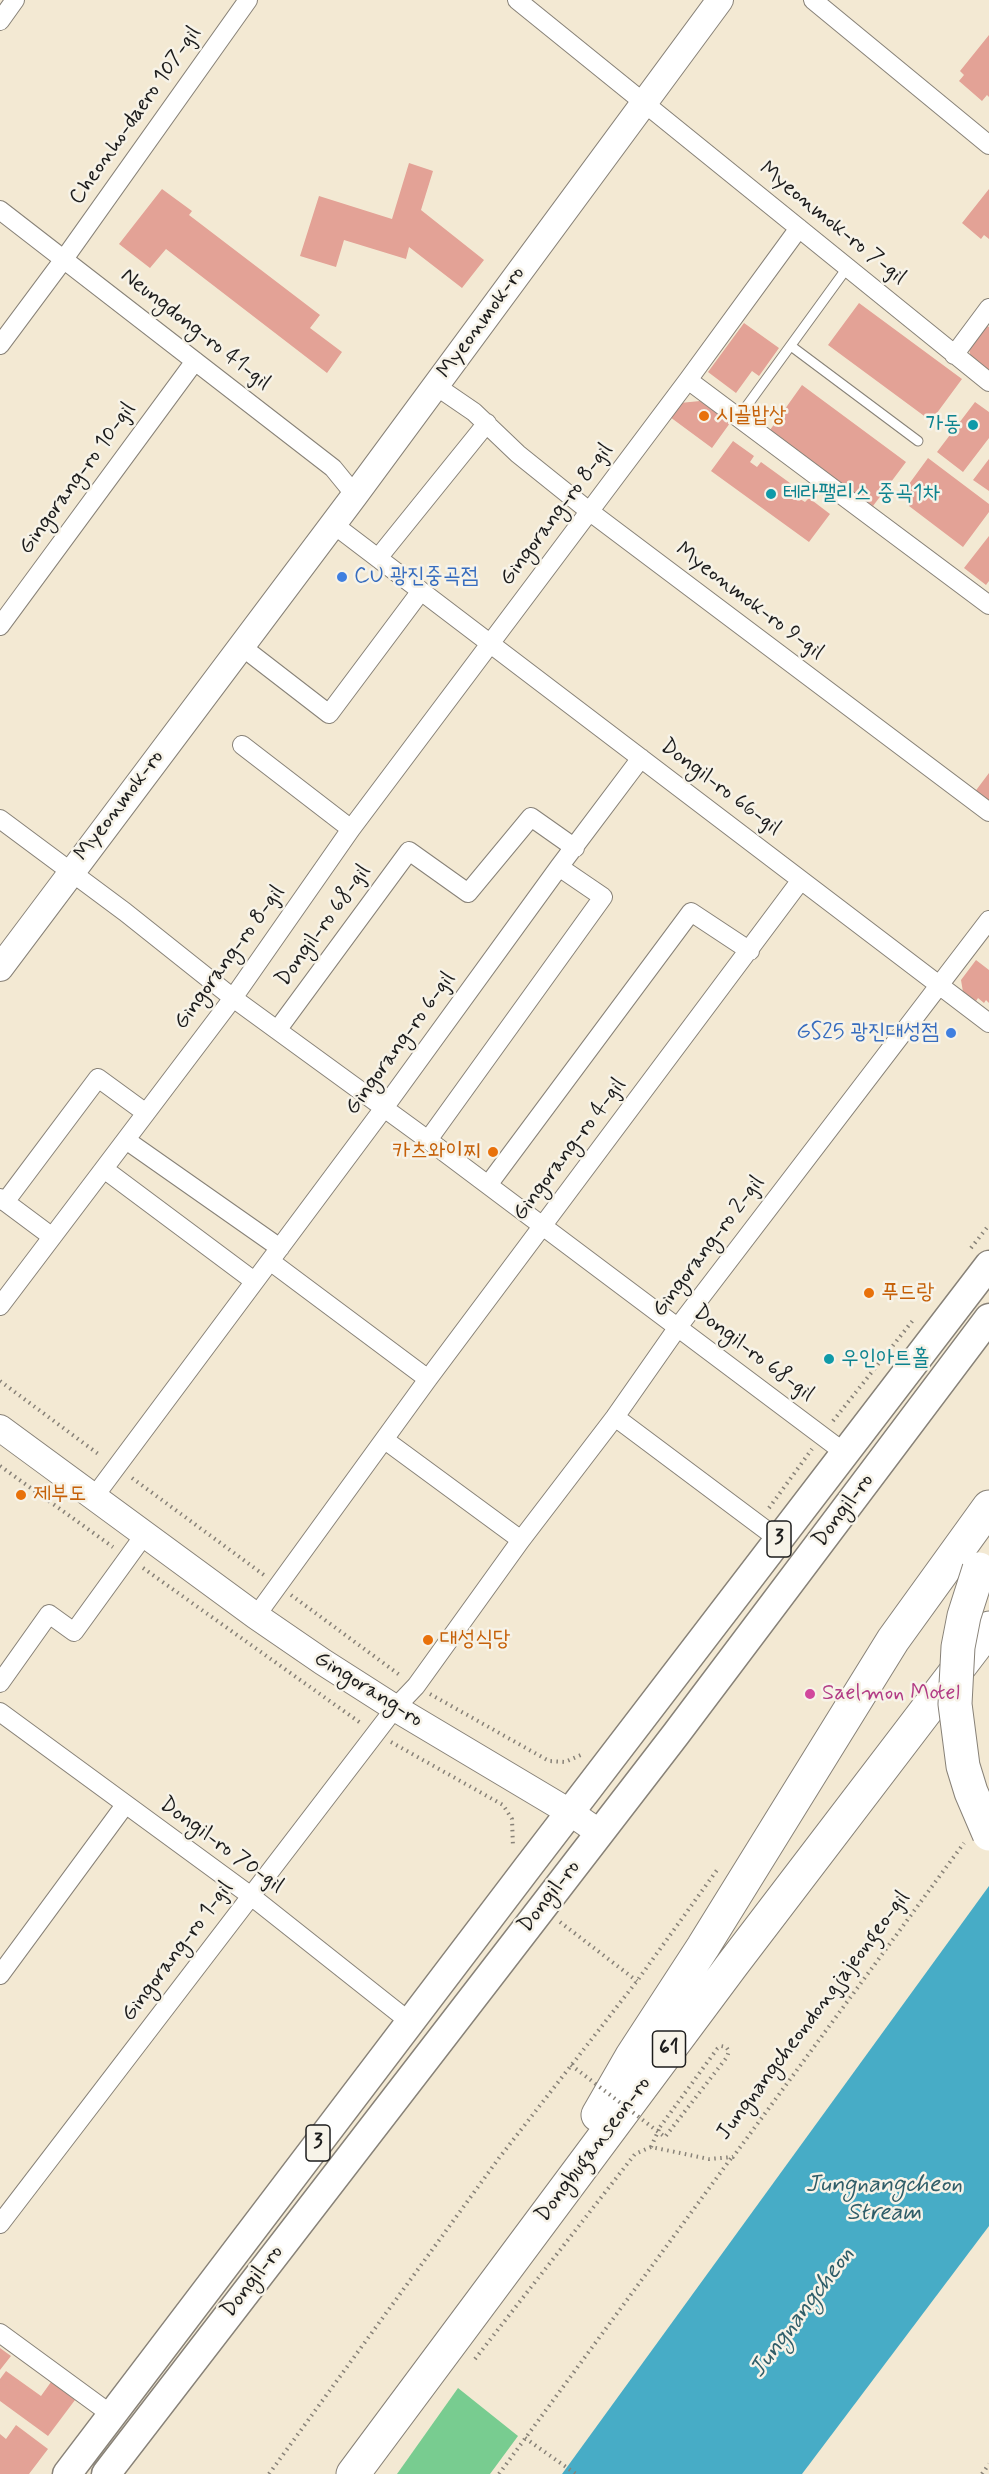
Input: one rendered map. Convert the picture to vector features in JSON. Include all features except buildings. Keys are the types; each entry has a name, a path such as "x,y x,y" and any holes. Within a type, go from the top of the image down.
{"highway":[{"path":"531,2234 632,2056 703,1947 893,1640 989,1507"},
{"path":"978,1836 971,1792 963,1766 955,1704 958,1647 964,1616 984,1556"},
{"name":"Dongbuganseon-ro","path":"353,2474 531,2234 989,1628"}],"main road":[{"name":"Dongil-ro","path":"68,2474 678,1671 767,1532 845,1452 978,1259"},
{"name":"Dongil-ro","path":"106,2474 676,1734 989,1318"},
{"path":"676,1734 663,1737 655,1731 672,1706 678,1671"}],"street":[{"path":"0,21 15,0"},
{"name":"Cheonho-daero 107-gil","path":"0,345 248,0"},
{"name":"Myeonmok-ro 7-gil","path":"518,0 989,382"},
{"name":"Myeonmok-ro","path":"0,968 355,495 720,0"},
{"path":"813,0 989,145"},
{"name":"Neungdong-ro 41-gil","path":"0,210 333,468 355,495"},
{"name":"Gingorang-ro 8-gil","path":"0,1306 233,998 351,828 688,380 799,228"},
{"path":"954,355 989,308"},
{"name":"Gingorang-ro 10-gil","path":"0,626 195,361"},
{"path":"688,380 987,599"},
{"name":"Myeonmok-ro 9-gil","path":"436,386 474,412 518,453 589,512 989,812"},
{"path":"378,558 487,423"},
{"name":"Dongil-ro 66-gil","path":"333,524 989,1023"},
{"path":"241,646 329,714 421,591"},
{"path":"242,745 351,828"},
{"name":"Gingorang-ro 6-gil","path":"94,1497 641,758"},
{"name":"Dongil-ro 68-gil","path":"278,1029 409,851 468,893 531,817 575,848"},
{"name":"Dongil-ro 68-gil","path":"0,819 233,998 428,1140 845,1452"},
{"path":"428,1140 603,897 559,867"},
{"name":"Gingorang-ro 4-gil","path":"256,1616 428,1379 801,880"},
{"path":"488,1185 691,912 750,951"},
{"name":"Gingorang-ro 2-gil","path":"395,1708 416,1686 521,1540 615,1417 678,1327 989,920"},
{"path":"51,1236 2,1200 98,1078 146,1113"},
{"path":"126,1140 275,1254 428,1379"},
{"path":"104,1169 254,1281"},
{"path":"615,1417 767,1532"},
{"name":"Gingorang-ro","path":"0,1428 256,1616 395,1708 571,1813 600,1833"},
{"path":"385,1440 521,1540"},
{"path":"0,1683 49,1614 74,1632 145,1534"},
{"name":"Gingorang-ro 1-gil","path":"0,2224 395,1708"},
{"name":"Dongil-ro 70-gil","path":"0,1712 251,1896 410,2022"},
{"path":"0,1975 125,1805"},
{"path":"0,2333 112,2415"}],"lane":[{"path":"738,418 847,268"},
{"path":"791,346 918,441"}],"path":[{"path":"978,1259 989,1225"},
{"path":"767,1532 822,1435 916,1316"},
{"path":"0,1381 416,1686 549,1761 565,1762 582,1755 588,1749"},
{"path":"0,1466 376,1733 502,1805 512,1819"},
{"name":"Jungnangcheondongjajeongeo-gil","path":"651,2147 709,2159 733,2157 978,1836"},
{"path":"269,2474 492,2168 637,1981 557,1920"},
{"path":"468,2367 635,2154 643,2148 651,2147 660,2127 717,2049 721,2046 726,2047 729,2051 727,2057 665,2137 570,2065"},
{"path":"499,2474 733,2157"},
{"path":"525,2438 576,2474"},
{"path":"982,2474 989,2464"}],"green space":[{"path":"458,2388 518,2436 490,2474 397,2474"}],"water":[{"name":"Jungnangcheon Stream","path":"989,1886 989,2226 802,2474 562,2474"}],"place":[{"name":"시골밥상","path":"704,416"},
{"name":"가동","path":"973,425"},
{"name":"테라팰리스 중곡1차","path":"771,494"},
{"name":"CU 광진중곡점","path":"342,577"},
{"name":"GS25 광진대성점","path":"951,1033"},
{"name":"카츠와이찌","path":"493,1152"},
{"name":"푸드랑","path":"869,1293"},
{"name":"우인아트홀","path":"829,1359"},
{"name":"제부도","path":"21,1495"},
{"name":"대성식당","path":"428,1640"},
{"name":"Saelmon Motel","path":"810,1694"}],"water label":[{"name":"Jungnangcheon","path":"803,2313"}]}
